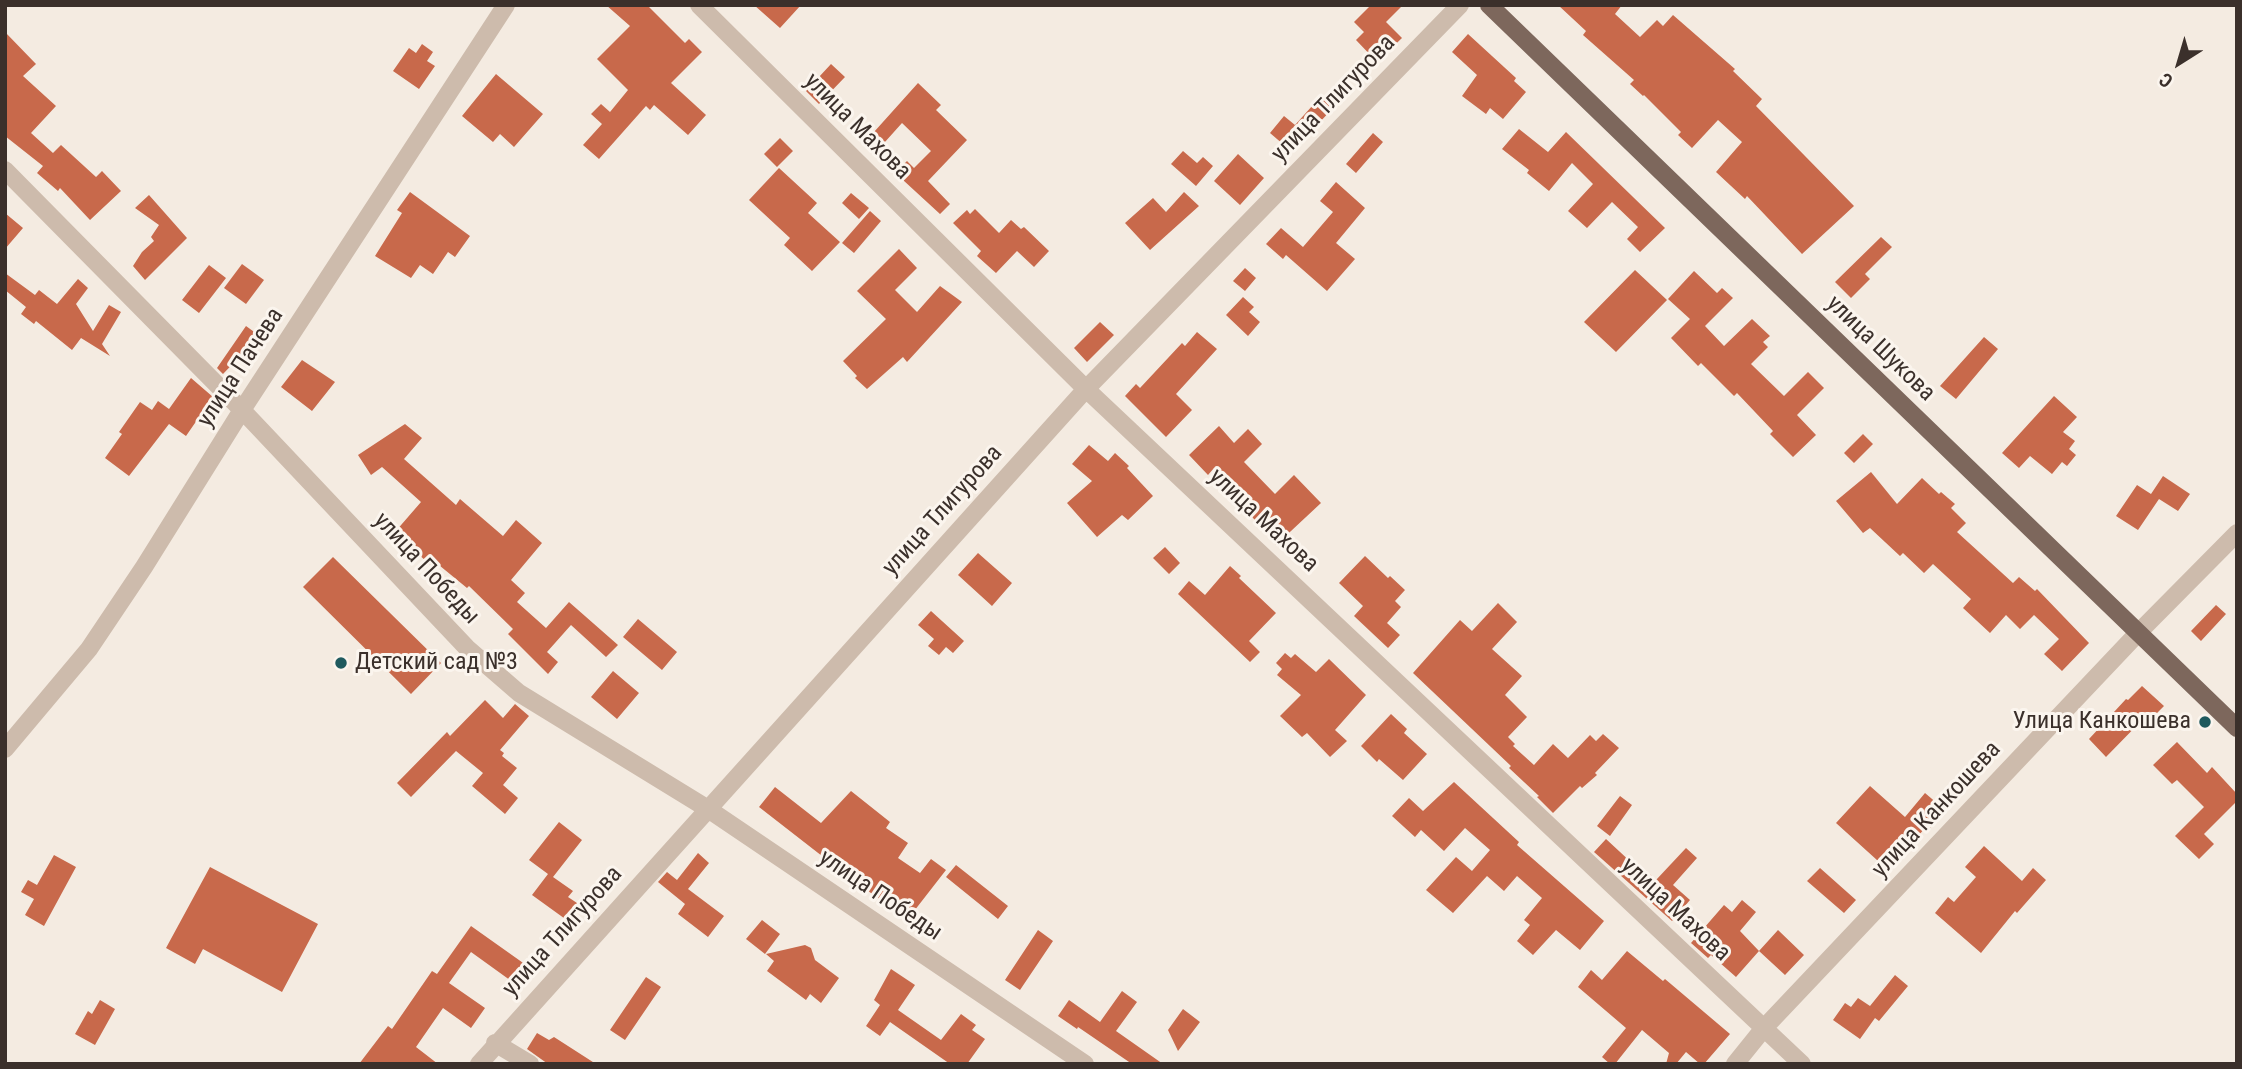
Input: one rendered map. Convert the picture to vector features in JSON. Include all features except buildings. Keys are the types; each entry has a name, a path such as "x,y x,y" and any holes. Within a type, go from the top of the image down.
{"main road":[{"name":"улица Шукова","path":"1489,5 2237,728"}],"street":[{"name":"улица Пачева","path":"5,749 89,649 506,5"},
{"name":"улица Махова","path":"699,5 1087,389 1802,1064"},
{"name":"улица Тлигурова","path":"479,1064 495,1043 1087,389 1460,5"},
{"name":"улица Победы","path":"5,170 242,410 467,648 519,693 708,809 1086,1064"},
{"name":"улица Канкошева","path":"1735,1064 1764,1028 2138,633 2237,533"},
{"path":"495,1043 530,1064"}],"place":[{"name":"Детский сад №3","path":"341,663"},
{"name":"Улица Канкошева","path":"2205,722"}]}
